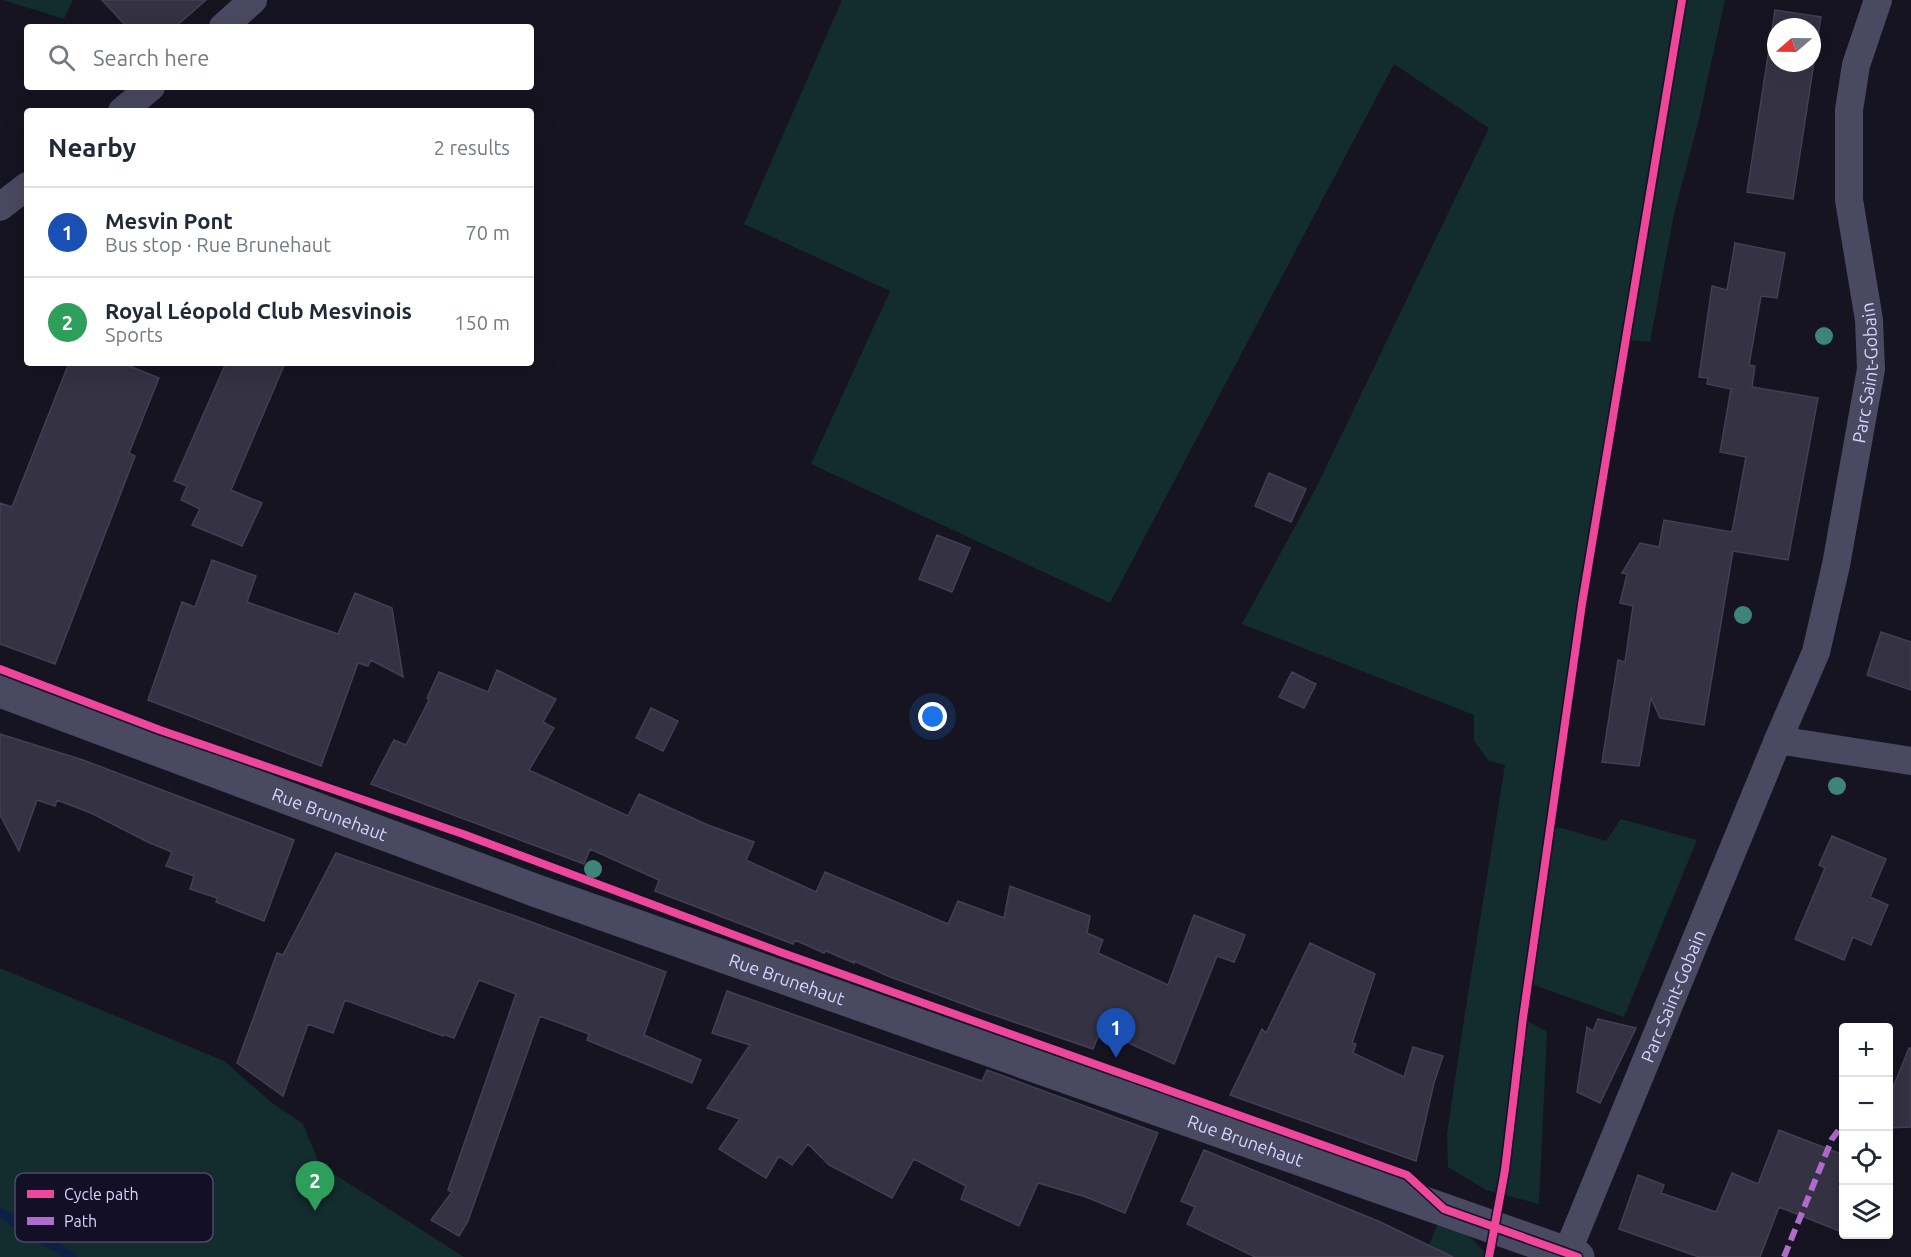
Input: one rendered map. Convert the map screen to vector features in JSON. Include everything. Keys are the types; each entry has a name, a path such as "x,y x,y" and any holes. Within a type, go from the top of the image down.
{"street":[{"path":"226,24 253,0"},
{"name":"Parc Saint-Gobain","path":"1573,1255 1778,740 1816,652 1836,565 1871,369 1869,320 1849,200 1849,110 1856,65 1878,0"},
{"path":"126,108 147,90"},
{"path":"0,207 24,188"},
{"name":"Rue Brunehaut","path":"0,691 548,895 1573,1255"},
{"path":"1778,740 1911,760"}],"green space":[{"path":"3,0 73,0 64,19"},
{"path":"842,0 1725,0 1698,123 1674,214 1650,342 1627,340 1550,827 1562,828 1606,841 1621,819 1697,840 1624,1017 1528,983 1523,1018 1547,1032 1539,1204 1486,1190 1448,1167 1447,1134 1505,765 1489,761 1474,741 1474,715 1242,624 1316,488 1489,128 1394,64 1110,603 811,464 890,291 744,224"},
{"path":"0,968 224,1061 271,1102 303,1124 320,1165 464,1257 0,1257"},
{"path":"1444,1209 1489,1257 1424,1257"}],"building":[{"path":"102,0 206,0 178,24 124,24"},
{"path":"1775,10 1821,18 1774,18"},
{"path":"1767,62 1767,72 1813,72 1793,199 1747,192"},
{"path":"1735,243 1785,253 1777,298 1761,296 1749,365 1755,366 1752,387 1818,398 1788,560 1733,551 1704,725 1660,718 1651,698 1639,766 1602,762 1618,660 1625,662 1633,606 1620,603 1627,574 1622,573 1640,543 1659,547 1664,520 1732,532 1746,457 1720,452 1731,389 1707,384 1708,378 1699,377 1712,286 1727,290"},
{"path":"68,366 129,366 159,378 129,453 135,456 55,664 0,644 0,503 12,507"},
{"path":"225,366 284,366 231,490 262,503 242,546 192,525 200,509 181,500 187,486 174,481"},
{"path":"1269,473 1306,489 1291,522 1255,506"},
{"path":"937,535 970,548 952,592 919,579"},
{"path":"212,560 256,576 247,602 338,634 355,593 392,608 403,677 371,660 368,666 358,663 321,766 148,700 182,602 195,607"},
{"path":"1881,632 1911,642 1911,690 1867,675"},
{"path":"497,670 556,699 543,722 554,728 529,770 628,816 639,794 708,825 754,842 746,860 816,892 825,872 948,924 958,901 1004,918 1010,886 1090,916 1087,933 1103,940 1098,953 1168,985 1194,915 1245,935 1234,962 1217,956 1174,1064 1101,1030 1093,1049 979,1010 854,961 854,963 826,951 824,953 795,940 793,944 655,891 659,880 590,849 584,864 371,784 394,740 406,745 429,700 427,698 439,672 488,692"},
{"path":"1292,672 1316,684 1304,708 1279,697"},
{"path":"651,708 678,721 663,751 636,738"},
{"path":"0,734 83,760 294,840 264,921 216,902 217,898 190,889 194,876 166,866 172,852 91,813 57,800 55,806 37,800 19,851 0,815"},
{"path":"1832,836 1886,859 1870,897 1888,905 1871,945 1853,937 1844,960 1795,939 1825,868 1819,865"},
{"path":"336,853 666,972 644,1035 701,1060 692,1083 587,1040 589,1034 540,1016 468,1221 459,1236 431,1220 452,1192 448,1190 516,994 479,980 454,1038 345,1000 333,1033 308,1024 283,1096 237,1063 277,953 283,955"},
{"path":"1310,943 1375,974 1352,1043 1356,1044 1353,1053 1404,1077 1413,1047 1443,1056 1434,1083 1416,1161 1230,1095 1262,1029 1266,1033"},
{"path":"727,991 982,1081 987,1070 1158,1133 1125,1213 1086,1197 1038,1183 1019,1226 961,1199 966,1186 914,1159 892,1198 829,1165 808,1144 792,1165 779,1156 766,1178 719,1149 740,1119 707,1108 750,1045 712,1033"},
{"path":"1598,1019 1636,1028 1600,1103 1577,1092 1587,1027 1593,1031"},
{"path":"1909,1048 1911,1048 1911,1127 1893,1128 1893,1088"},
{"path":"1779,1130 1839,1153 1839,1231 1779,1207 1760,1257 1699,1257 1619,1229 1638,1175 1664,1185 1661,1193 1716,1212 1732,1173 1758,1184"},
{"path":"1204,1150 1378,1221 1453,1257 1255,1257 1187,1224 1195,1207 1181,1201"}],"waterway":[{"path":"0,1212 15,1221"},
{"path":"48,1242 72,1257"}],"marked path":[{"path":"1784,1257 1832,1139 1839,1130"}],"cycle path":[{"path":"1489,1257 1505,1170 1523,1018 1582,604 1682,0"},
{"path":"0,669 160,730 463,834 780,952 1407,1175 1444,1209 1578,1257"}],"place":[{"name":"Mesvin Pont","path":"1116,1058"},
{"name":"Royal Léopold Club Mesvinois","path":"315,1211"}]}
